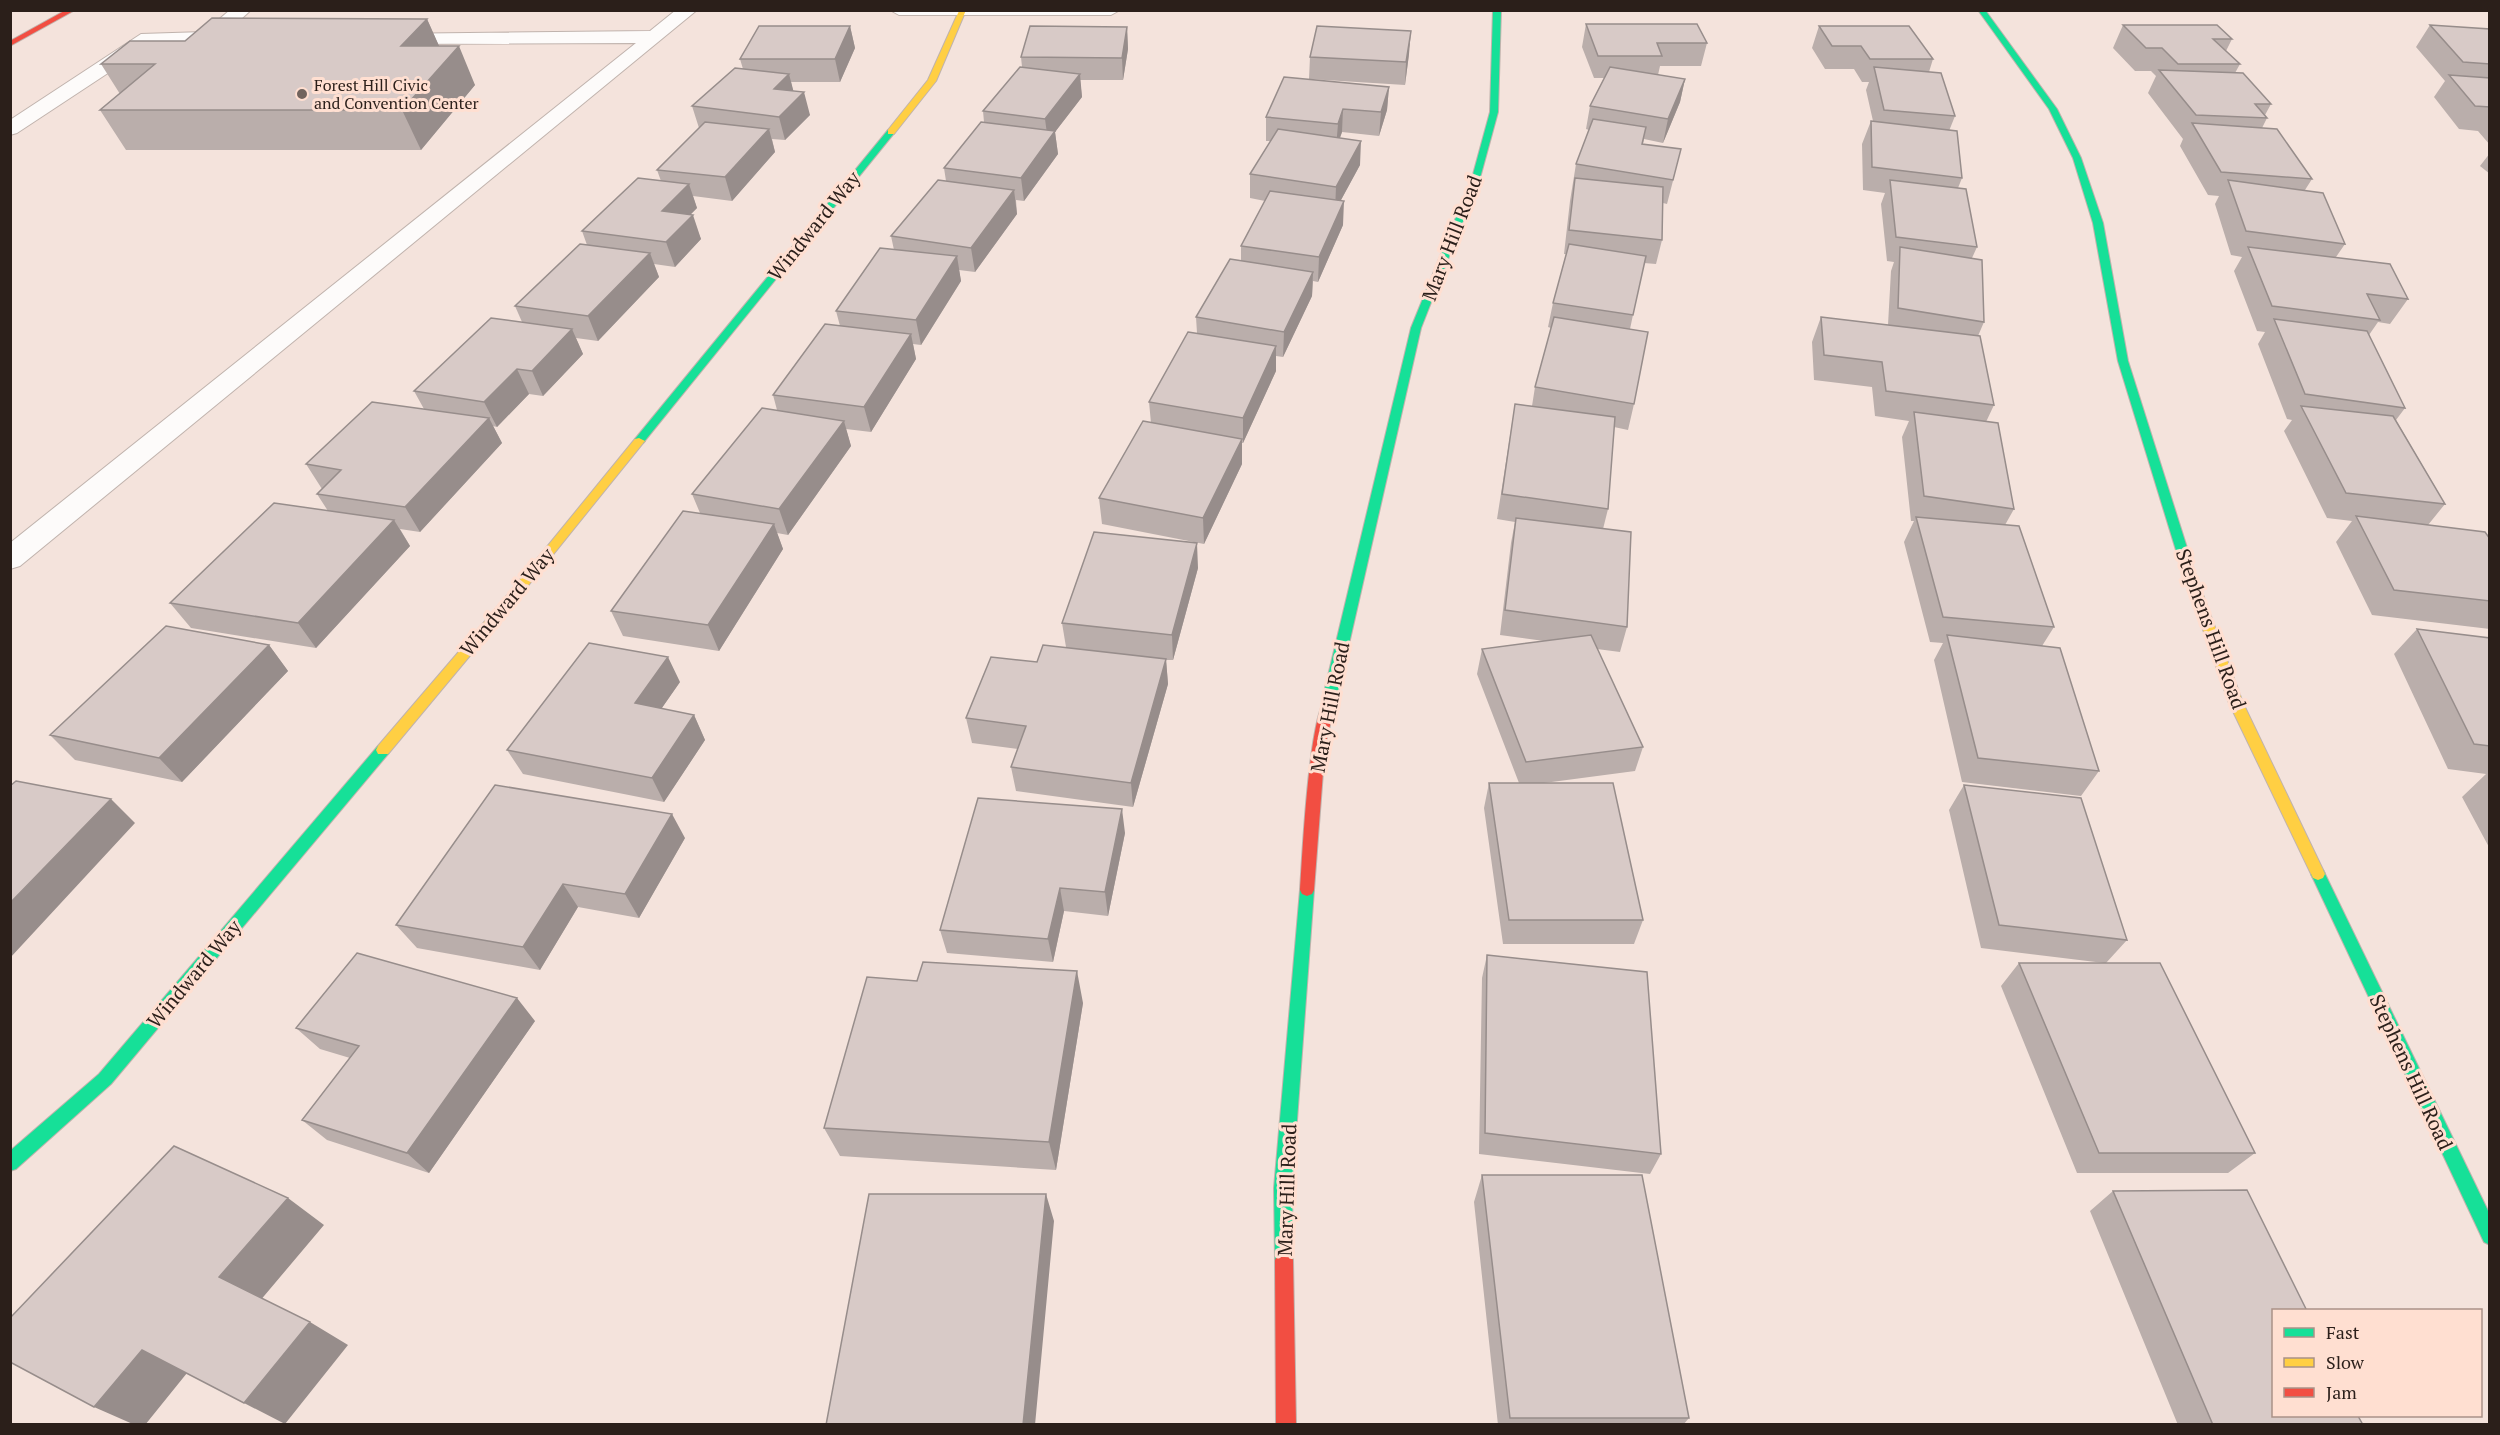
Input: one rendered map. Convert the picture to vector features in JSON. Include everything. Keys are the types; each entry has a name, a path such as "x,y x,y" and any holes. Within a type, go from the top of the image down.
{"street":[{"path":"10,44 72,10"},
{"path":"209,38 242,10"},
{"path":"10,559 688,10"},
{"path":"899,10 1111,10"},
{"name":"Mary Hill Road","path":"1286,1425 1283,1188 1318,746 1416,328 1476,178 1494,112 1497,10"},
{"name":"Stephens Hill Road","path":"1981,10 2053,109 2077,158 2098,223 2123,361 2197,599 2232,693 2490,1236"},
{"name":"Windward Way","path":"10,1163 105,1079 514,595 932,81 963,11"},
{"path":"373,38 654,37"},
{"path":"10,129 148,38 256,38"}],"building":[{"path":"212,18 427,19 401,46 459,46 402,110 100,110 155,64 101,64 130,41 185,41"},
{"path":"1586,24 1697,24 1707,43 1657,43 1662,56 1598,56"},
{"path":"2123,25 2217,25 2232,39 2213,39 2240,64 2178,64 2162,48 2146,48"},
{"path":"2430,25 2490,29 2490,64 2463,62"},
{"path":"759,26 850,26 835,59 740,59"},
{"path":"1030,26 1127,27 1122,58 1021,57"},
{"path":"1317,26 1411,31 1406,62 1310,57"},
{"path":"1819,26 1909,26 1933,59 1870,59 1861,46 1832,46"},
{"path":"1020,67 1080,74 1045,119 983,111"},
{"path":"1610,67 1685,79 1668,119 1590,106"},
{"path":"1874,67 1941,73 1955,116 1884,110"},
{"path":"735,68 789,74 774,89 804,92 779,117 692,106"},
{"path":"2159,70 2243,73 2271,104 2255,104 2267,118 2196,115"},
{"path":"2449,75 2490,78 2490,107 2475,106"},
{"path":"1284,77 1389,87 1381,112 1343,109 1338,124 1266,117"},
{"path":"1593,119 1646,127 1642,144 1681,149 1673,180 1576,164"},
{"path":"1871,121 1957,131 1962,178 1872,167"},
{"path":"705,122 769,129 725,177 657,170"},
{"path":"981,122 1055,131 1021,178 944,168"},
{"path":"2192,123 2277,129 2312,179 2221,172"},
{"path":"1278,129 1361,141 1336,187 1250,174"},
{"path":"638,178 689,184 662,211 693,215 666,242 582,231"},
{"path":"1575,178 1663,187 1662,240 1569,230"},
{"path":"938,180 1014,190 971,248 891,236"},
{"path":"1890,180 1966,189 1977,247 1896,237"},
{"path":"2228,180 2323,193 2345,244 2246,231"},
{"path":"1270,191 1344,201 1319,257 1241,246"},
{"path":"580,244 650,253 588,316 515,306"},
{"path":"1569,244 1646,256 1633,315 1553,303"},
{"path":"1900,247 1982,260 1984,322 1898,308"},
{"path":"2248,247 2390,264 2408,299 2367,294 2380,320 2272,306"},
{"path":"880,248 957,256 916,320 836,311"},
{"path":"1230,259 1313,272 1284,332 1196,317"},
{"path":"1554,317 1648,332 1634,404 1535,387"},
{"path":"1821,317 1980,336 1994,405 1886,391 1882,362 1824,355"},
{"path":"491,318 572,329 532,371 517,369 484,402 414,391"},
{"path":"2274,319 2367,331 2405,408 2305,394"},
{"path":"825,324 911,334 864,407 773,395"},
{"path":"1188,332 1276,346 1243,418 1149,402"},
{"path":"372,402 489,418 405,507 317,494 341,470 306,464"},
{"path":"1515,404 1615,417 1608,509 1502,494"},
{"path":"2301,406 2393,416 2445,504 2346,493"},
{"path":"762,408 844,421 779,509 692,494"},
{"path":"1914,412 1998,423 2014,509 1924,496"},
{"path":"1143,421 1242,439 1203,518 1099,498"},
{"path":"274,503 394,520 298,623 170,603"},
{"path":"683,511 774,524 708,625 611,611"},
{"path":"2356,516 2485,532 2490,539 2490,601 2394,590"},
{"path":"1916,517 2019,526 2054,627 1943,617"},
{"path":"1516,518 1631,532 1627,627 1505,610"},
{"path":"1094,532 1197,543 1172,635 1062,623"},
{"path":"166,626 269,645 159,758 50,735"},
{"path":"2417,629 2490,638 2490,746 2474,744"},
{"path":"1591,635 1643,747 1526,762 1482,649"},
{"path":"1947,635 2060,648 2099,771 1978,758"},
{"path":"589,643 668,657 635,703 694,715 652,778 507,750"},
{"path":"1043,645 1166,659 1131,783 1011,767 1026,726 966,718 991,657 1037,662"},
{"path":"16,781 111,799 10,903 10,786"},
{"path":"1489,783 1613,783 1643,920 1509,920"},
{"path":"495,785 672,814 625,894 563,884 523,947 396,925"},
{"path":"1964,785 2081,798 2127,940 1999,925"},
{"path":"978,798 1122,809 1105,892 1060,888 1048,939 940,930"},
{"path":"357,953 517,998 407,1153 302,1120 359,1046 296,1028"},
{"path":"1487,955 1647,972 1661,1154 1485,1133"},
{"path":"923,962 1077,971 1049,1142 824,1128 867,977 917,981"},
{"path":"2019,963 2160,963 2255,1153 2099,1153"},
{"path":"174,1146 288,1198 219,1277 310,1322 244,1403 142,1350 94,1407 10,1362 10,1318"},
{"path":"1482,1175 1642,1175 1689,1418 1510,1418"},
{"path":"2247,1190 2306,1309 2272,1309 2272,1417 2359,1417 2363,1425 2213,1425 2113,1191"},
{"path":"869,1194 1046,1194 1023,1425 826,1425"}],"traffic: fast":[{"path":"1329,701 1416,328 1476,178 1494,112 1497,10"},
{"path":"1981,10 2053,109 2077,158 2098,223 2123,361 2189,573"},
{"path":"639,441 891,132"},
{"path":"10,1163 105,1079 383,750"},
{"path":"2318,874 2490,1236"},
{"path":"1284,1260 1283,1188 1307,890"}],"traffic: slow":[{"path":"891,132 932,81 963,11"},
{"path":"383,750 514,595 639,441"},
{"path":"2189,573 2236,703 2318,874"}],"traffic: jam":[{"path":"10,44 72,10"},
{"path":"1307,890 1318,746 1329,701"},
{"path":"1284,1260 1286,1424"}],"place":[{"name":"Forest Hill Civic and Convention Center","path":"302,94"}]}
